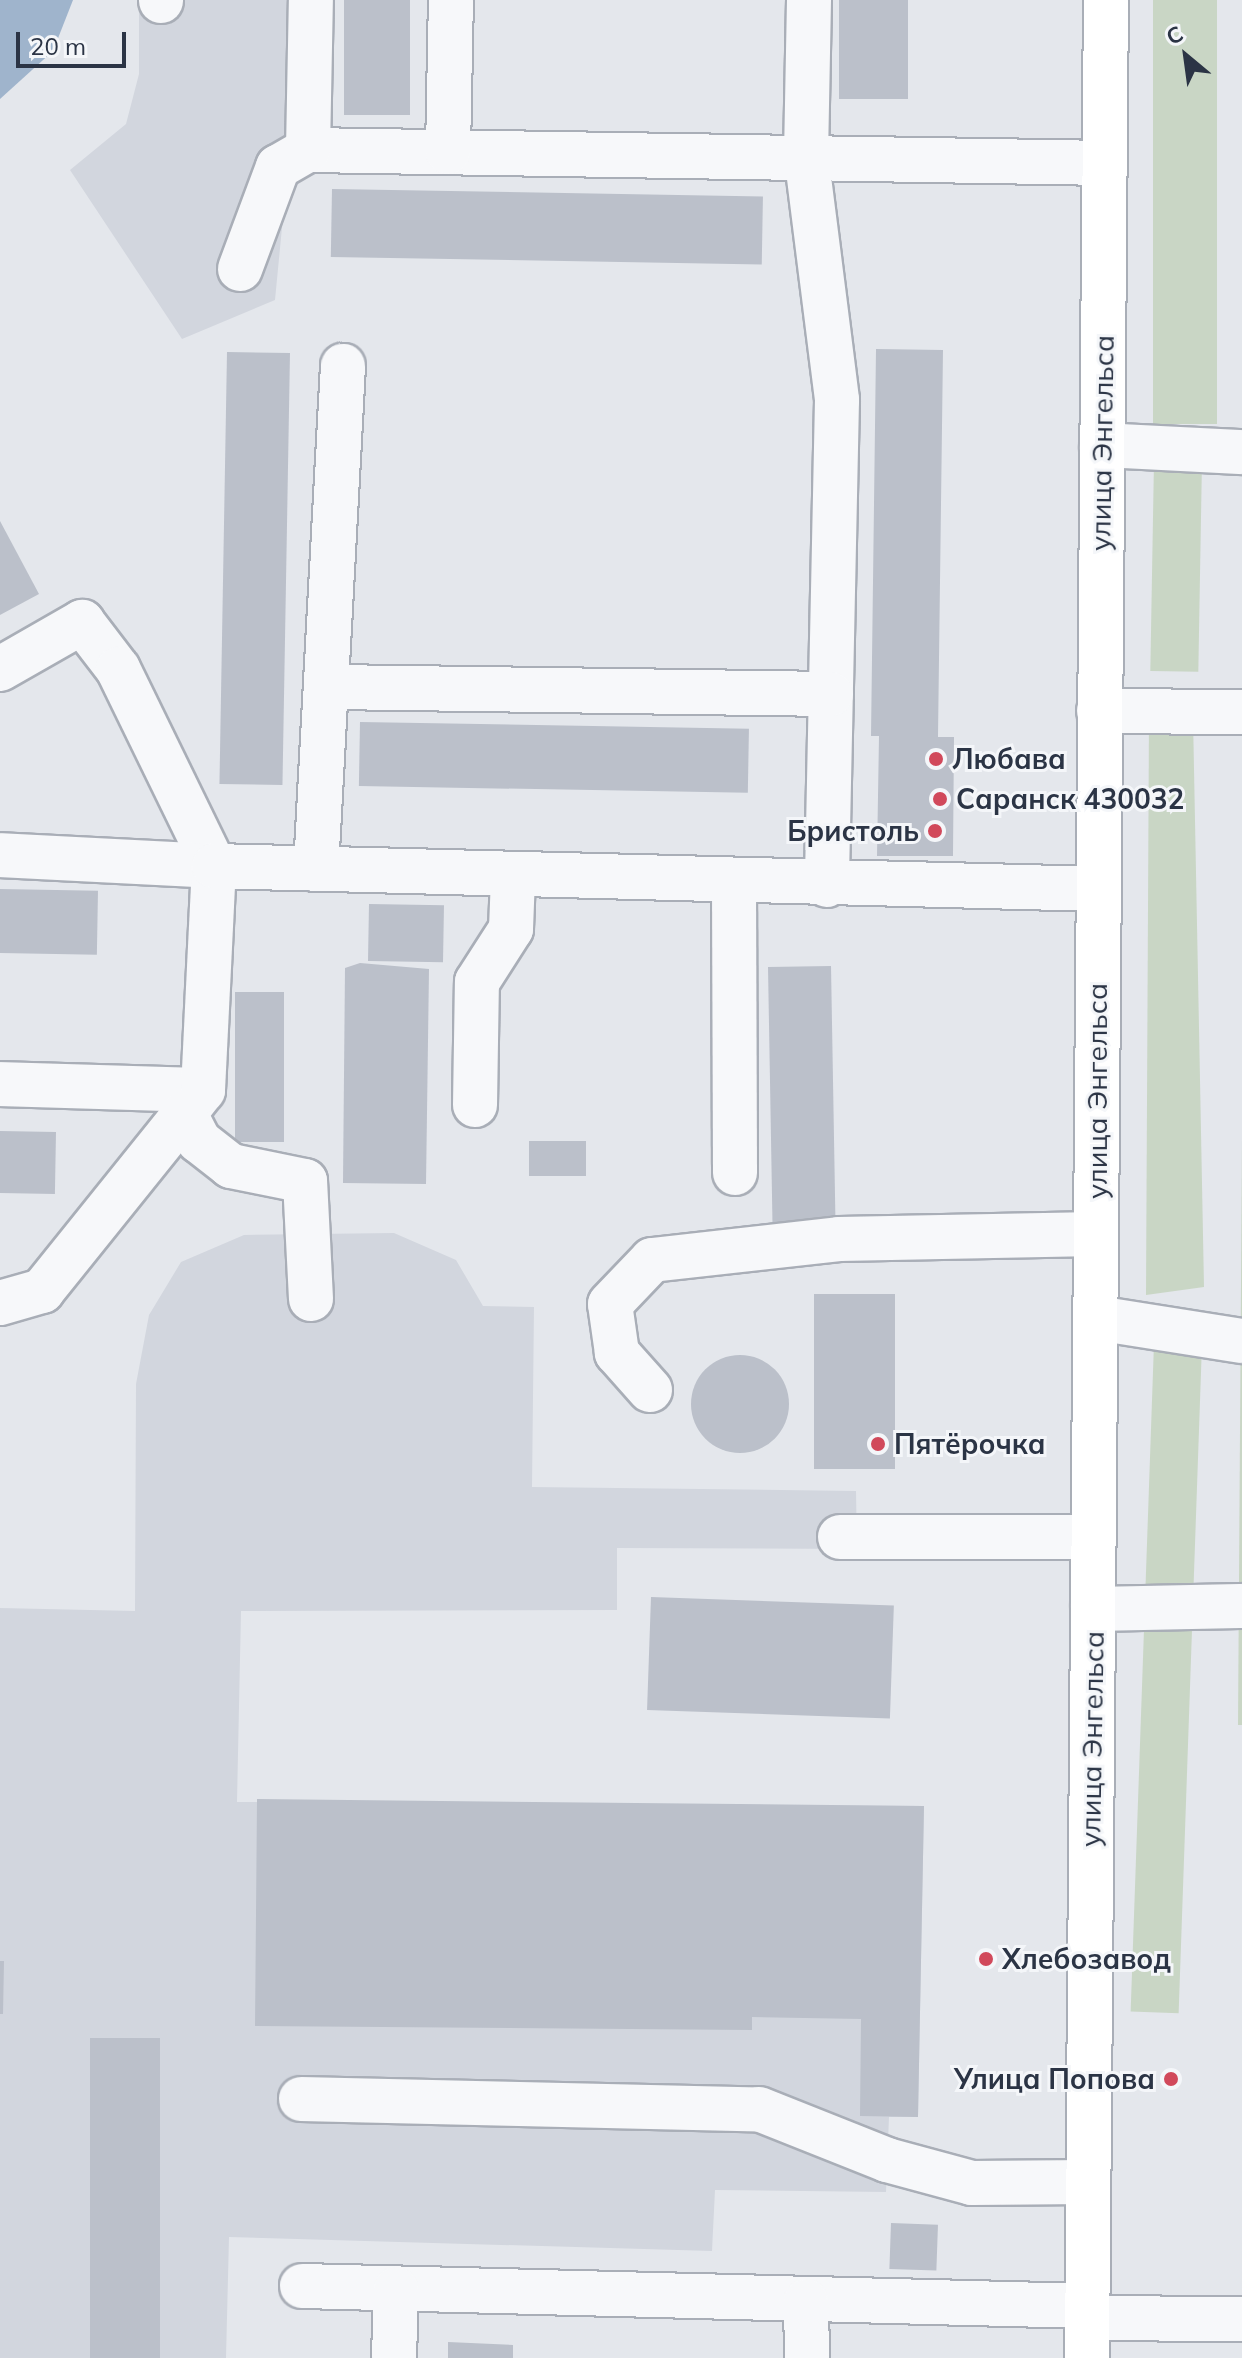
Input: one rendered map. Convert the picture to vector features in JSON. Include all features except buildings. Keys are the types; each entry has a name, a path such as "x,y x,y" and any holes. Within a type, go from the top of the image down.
{"main road":[{"name":"улица Энгельса","path":"1087,2327 1106,0"}],"lane":[{"path":"308,150 311,0"},
{"path":"448,152 451,0"},
{"path":"809,0 806,154 837,400 827,885"},
{"path":"240,269 278,167 308,150 806,154 1105,163"},
{"path":"316,869 331,687 343,366"},
{"path":"1102,445 1242,452"},
{"path":"0,669 82,622 118,669 214,866 194,1102 199,1141 231,1166 305,1181 311,1299"},
{"path":"331,687 831,694"},
{"path":"1099,711 1242,712"},
{"path":"0,855 214,866 734,884 1099,889"},
{"path":"475,1105 477,982 511,929 513,876"},
{"path":"734,884 735,1173"},
{"path":"0,1084 194,1102"},
{"path":"0,1303 42,1291 194,1102"},
{"path":"650,1390 617,1353 610,1304 652,1260 839,1239 1096,1234"},
{"path":"1096,1318 1242,1341"},
{"path":"840,1537 1094,1537"},
{"path":"1093,1609 1242,1606"},
{"path":"301,2099 759,2109 887,2160 972,2183 1088,2182"},
{"path":"302,2286 806,2301 1087,2327 1242,2319"},
{"path":"394,2358 396,2289"},
{"path":"806,2301 807,2358"}],"shaded area":[{"path":"139,0 304,0 275,300 182,339 70,170 126,124 139,74"},
{"path":"394,1233 456,1260 483,1306 534,1307 532,1487 856,1491 857,1549 617,1548 617,1610 241,1611 237,1802 924,1806 918,2117 889,2117 886,2192 715,2190 712,2251 229,2237 226,2358 0,2358 0,1608 135,1611 136,1384 149,1315 181,1262 244,1235"}],"green space":[{"path":"1153,0 1217,0 1217,424 1153,424"},
{"path":"1154,460 1202,461 1198,672 1150,671"},
{"path":"1149,714 1193,717 1204,1287 1146,1295"},
{"path":"1242,1137 1242,1725 1238,1725"},
{"path":"1154,1343 1202,1345 1179,2013 1131,2012"}],"water":[{"path":"0,0 73,0 53,51 0,99"}],"place":[{"name":"Любава","path":"936,759"},
{"name":"Саранск 430032","path":"940,799"},
{"name":"Бристоль","path":"935,831"},
{"name":"Пятёрочка","path":"878,1444"},
{"name":"Хлебозавод","path":"986,1959"},
{"name":"Улица Попова","path":"1171,2079"}]}
